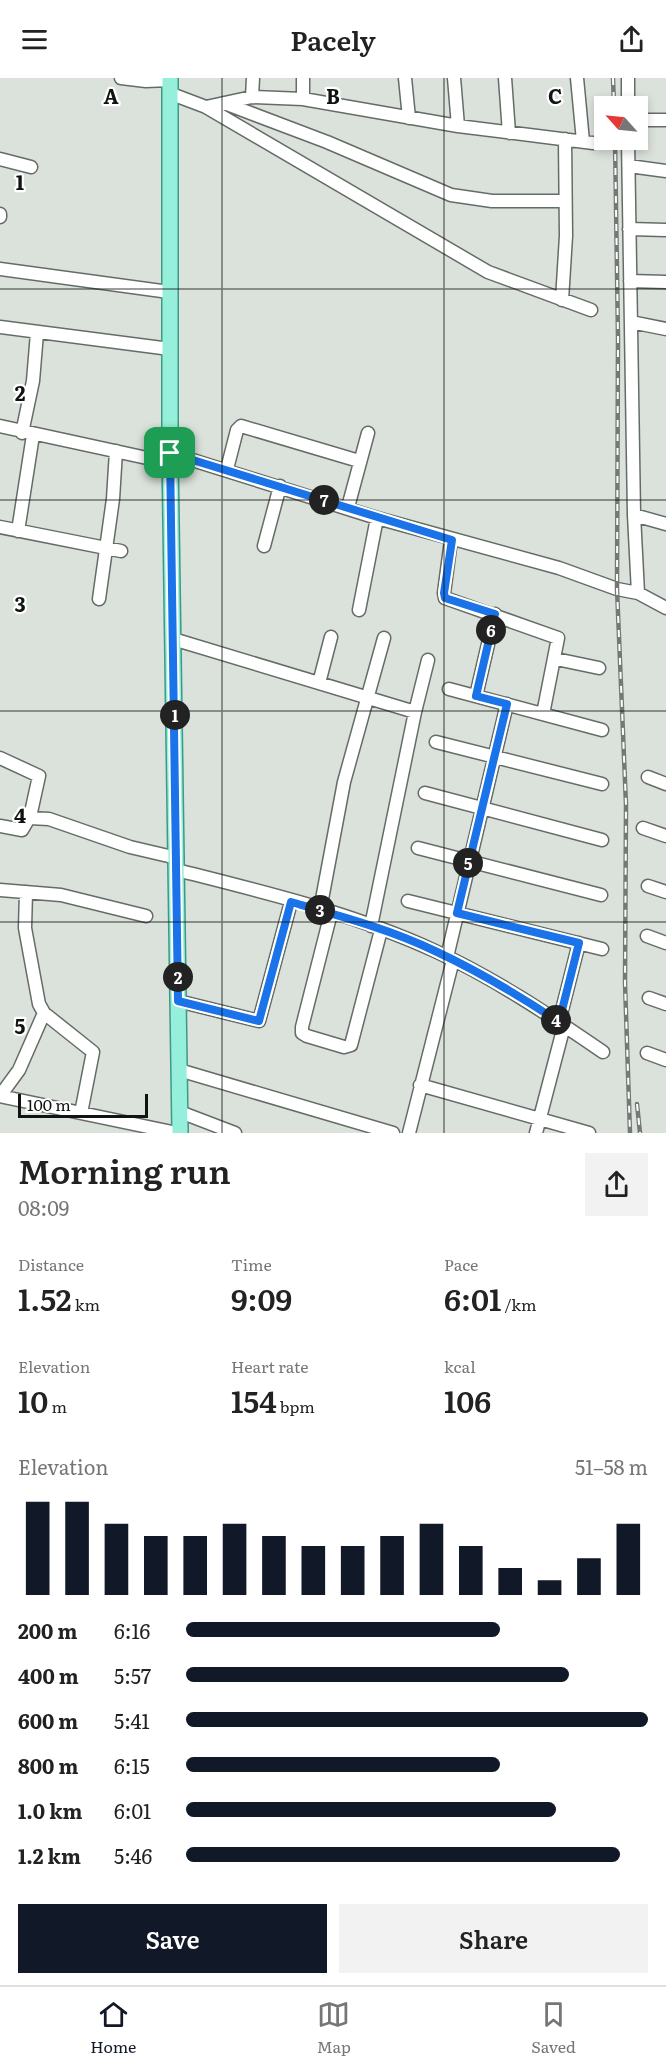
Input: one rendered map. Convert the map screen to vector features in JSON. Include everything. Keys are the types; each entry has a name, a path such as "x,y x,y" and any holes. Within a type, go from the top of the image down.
{"main road":[{"path":"170,83 170,458 180,1112 178,1133"}],"street":[{"path":"121,78 170,83 206,107 488,272 591,310"},
{"path":"252,97 253,78"},
{"path":"303,78 303,99"},
{"path":"405,78 409,118"},
{"path":"454,78 458,126"},
{"path":"505,78 509,133"},
{"path":"206,107 252,97 303,99 458,126 588,142 577,78"},
{"path":"628,78 628,96"},
{"path":"223,103 327,142 451,195 492,201 565,201"},
{"path":"648,120 666,120"},
{"path":"562,300 566,236 565,139"},
{"path":"628,150 634,515 638,593"},
{"path":"0,159 31,168"},
{"path":"629,166 666,171"},
{"path":"629,230 666,230"},
{"path":"0,270 169,292"},
{"path":"630,282 666,282"},
{"path":"631,322 666,329"},
{"path":"0,327 170,349"},
{"path":"18,531 38,333"},
{"path":"0,426 27,434 116,451 227,469 376,518 559,568 617,589 638,593 666,608"},
{"path":"227,469 237,430 241,426 359,461"},
{"path":"348,507 368,433"},
{"path":"99,599 113,499 116,451"},
{"path":"264,546 280,486"},
{"path":"634,515 666,524"},
{"path":"359,610 376,518"},
{"path":"0,527 121,550"},
{"path":"452,540 445,598 557,636 559,643 543,714"},
{"path":"476,696 495,614"},
{"path":"319,683 331,637"},
{"path":"384,638 344,782 326,912 302,1027 302,1033 307,1036 344,1047 351,1046 376,928 415,712 428,660"},
{"path":"173,639 415,712"},
{"path":"556,659 599,668"},
{"path":"449,689 602,730"},
{"path":"410,1133 450,959 468,861 507,704"},
{"path":"436,742 602,784"},
{"path":"0,758 39,776 30,817 23,830 0,826"},
{"path":"648,777 666,784"},
{"path":"425,794 602,840"},
{"path":"30,817 49,819 177,864 376,928 450,959 562,1024 603,1052"},
{"path":"643,828 666,836"},
{"path":"417,848 601,895"},
{"path":"648,886 666,892"},
{"path":"0,890 61,895 146,916"},
{"path":"26,892 28,948 37,997 44,1013 93,1052 81,1113"},
{"path":"408,901 602,949"},
{"path":"178,1001 259,1021 291,902"},
{"path":"647,936 666,943"},
{"path":"536,1133 579,943"},
{"path":"649,998 666,1004"},
{"path":"44,1013 19,1070 0,1096 178,1133"},
{"path":"647,1053 666,1060"},
{"path":"179,1070 393,1133"},
{"path":"420,1085 589,1133"},
{"path":"180,1112 235,1133"}],"railway":[{"path":"613,78 614,96"},
{"path":"615,150 618,338 617,589 626,805 625,983 630,1133"},
{"path":"637,1104 640,1133"}],"route":[{"path":"170,453 452,540 445,598 495,614 476,696 507,704 457,913 579,943 559,1022 534,1005 435,951 372,926 291,902 259,1021 178,1001 170,453"}]}
